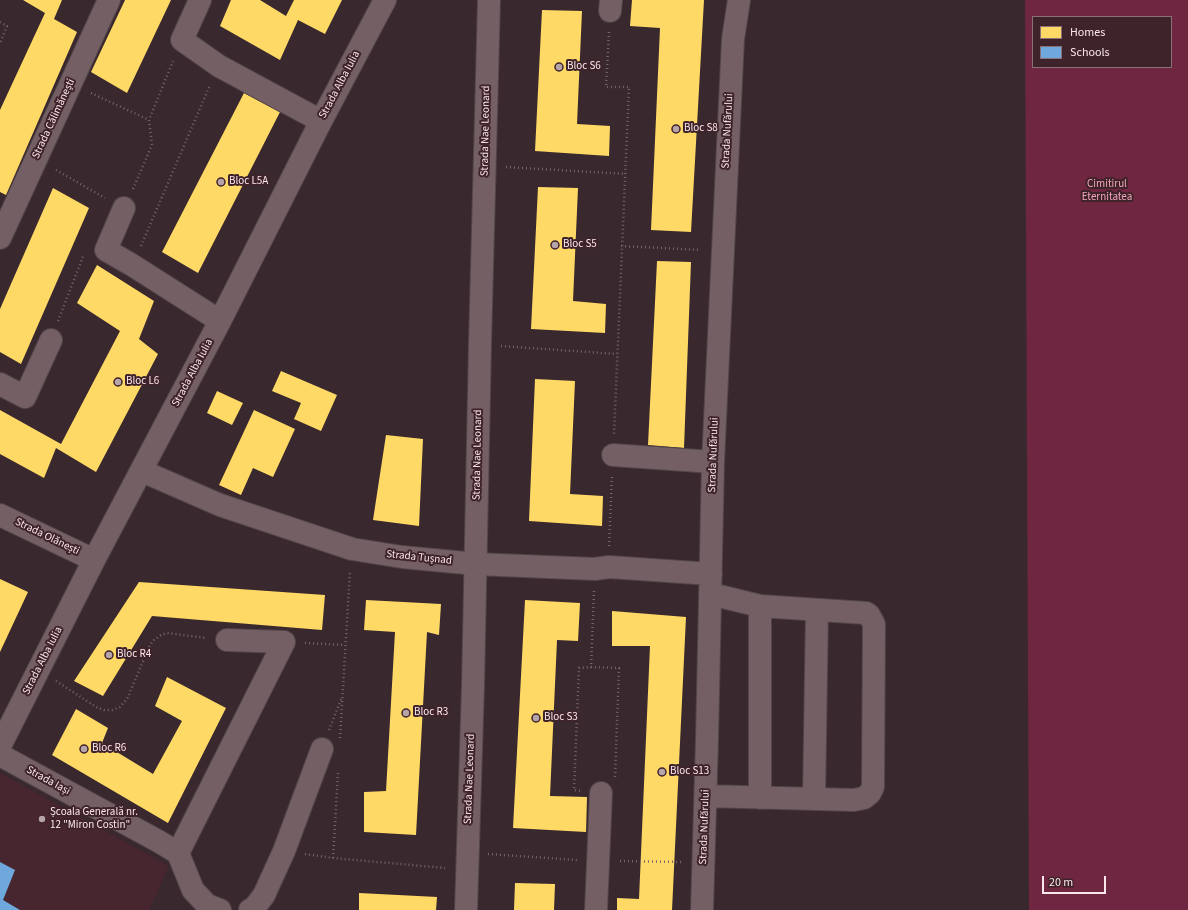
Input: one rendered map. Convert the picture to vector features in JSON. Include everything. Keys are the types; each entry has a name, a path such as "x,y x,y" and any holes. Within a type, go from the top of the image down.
{"street":[{"name":"Strada Călimănești","path":"0,238 109,0"},
{"path":"200,0 182,40 219,66 321,121"},
{"name":"Strada Alba Iulia","path":"0,746 94,560 220,321 321,121 385,0"},
{"name":"Strada Nae Leonard","path":"466,910 476,564 489,0"},
{"name":"Strada Nufărului","path":"702,910 706,796 713,462 733,39 739,0"},
{"path":"124,208 106,250 220,321"},
{"path":"0,384 25,397 51,340"},
{"path":"613,455 713,462"},
{"name":"Strada Tușnad","path":"142,470 220,505 352,549 402,557 476,564 602,568 711,584 760,606 866,612 874,624 873,787 870,793 864,798 854,800 814,799"},
{"name":"Strada Olănești","path":"0,515 94,560"},
{"path":"760,606 760,798"},
{"path":"706,796 814,799 817,610"},
{"path":"220,910 207,905 193,890 178,853 284,642 227,640"},
{"path":"250,910 255,907 264,895 331,745"},
{"name":"Strada Iași","path":"0,755 178,853"},
{"path":"596,910 601,793"}],"path":[{"path":"591,667 613,455 629,87 606,87 611,6"},
{"path":"0,22 7,26 0,43"},
{"path":"36,158 124,208 152,145 149,120 182,40"},
{"path":"132,265 219,66"},
{"path":"71,84 149,120"},
{"path":"486,166 626,174"},
{"path":"622,246 722,252"},
{"path":"51,340 86,249 106,250"},
{"path":"480,344 617,354"},
{"path":"331,745 343,695 352,549"},
{"path":"39,670 96,707 104,710 112,710 120,707 127,699 150,645 161,635 167,633 227,640"},
{"path":"284,642 345,645"},
{"path":"591,667 619,668 614,794 574,790 579,668 591,667"},
{"path":"331,745 343,695"},
{"path":"333,858 338,772"},
{"path":"284,851 333,858 468,870"}],"shaded area":[{"name":"Școala Generală nr. 12 \"Miron Costin\"","path":"0,773 169,866 149,910 0,910"}],"green space":[{"name":"Cimitirul Eternitatea","path":"1025,0 1188,0 1188,910 1029,910"}],"building: Homes":[{"path":"23,0 62,0 54,19 77,32 6,195 0,192 0,110 45,13"},
{"path":"125,0 171,0 127,93 91,72"},
{"path":"231,0 260,0 286,16 294,0 342,0 325,34 298,20 280,60 220,26"},
{"name":"Bloc S8","path":"632,0 704,0 691,232 651,230 660,28 630,26"},
{"name":"Bloc S6","path":"542,10 582,11 577,124 610,126 609,156 535,151"},
{"name":"Bloc L5A","path":"244,93 280,112 198,273 162,252"},
{"name":"Bloc S5","path":"538,187 578,188 573,301 606,304 605,333 531,329"},
{"path":"53,188 89,208 21,364 0,352 0,309"},
{"path":"657,261 691,262 684,448 648,445"},
{"name":"Bloc L6","path":"97,265 154,301 139,339 158,354 96,472 56,448 44,478 0,454 0,410 61,444 120,331 77,303"},
{"path":"281,371 337,395 321,431 294,419 301,403 272,391"},
{"path":"535,379 575,381 570,494 603,496 602,526 529,521"},
{"path":"217,391 243,403 232,425 207,413"},
{"path":"254,410 295,429 273,477 253,468 241,495 219,485"},
{"path":"386,435 423,439 419,526 373,520"},
{"path":"0,579 28,592 0,652"},
{"name":"Bloc R4","path":"139,582 325,595 322,630 152,616 103,696 74,681"},
{"name":"Bloc R3","path":"366,600 441,604 439,635 427,632 416,835 364,832 364,792 386,791 395,632 364,630"},
{"name":"Bloc S3","path":"525,600 580,603 578,641 557,640 550,796 587,797 586,832 513,828"},
{"name":"Bloc S13","path":"612,611 686,617 672,910 617,910 617,898 639,899 650,646 612,646"},
{"name":"Bloc R6","path":"167,677 226,708 168,823 52,755 76,709 108,728 102,743 153,774 182,721 155,706"},
{"path":"515,883 555,884 554,910 514,910"},
{"path":"359,893 437,897 436,910 359,910"}],"building: Schools":[{"path":"0,862 15,870 3,900 20,910 0,910"}],"place":[{"name":"Bloc S6","path":"559,67"},
{"name":"Bloc S8","path":"676,129"},
{"name":"Bloc L5A","path":"221,182"},
{"name":"Bloc S5","path":"555,245"},
{"name":"Bloc L6","path":"118,382"},
{"name":"Bloc R4","path":"109,655"},
{"name":"Bloc R3","path":"406,713"},
{"name":"Bloc S3","path":"536,718"},
{"name":"Bloc R6","path":"84,749"},
{"name":"Bloc S13","path":"662,772"},
{"name":"Școala Generală nr. 12 \"Miron Costin\"","path":"42,819"}]}
